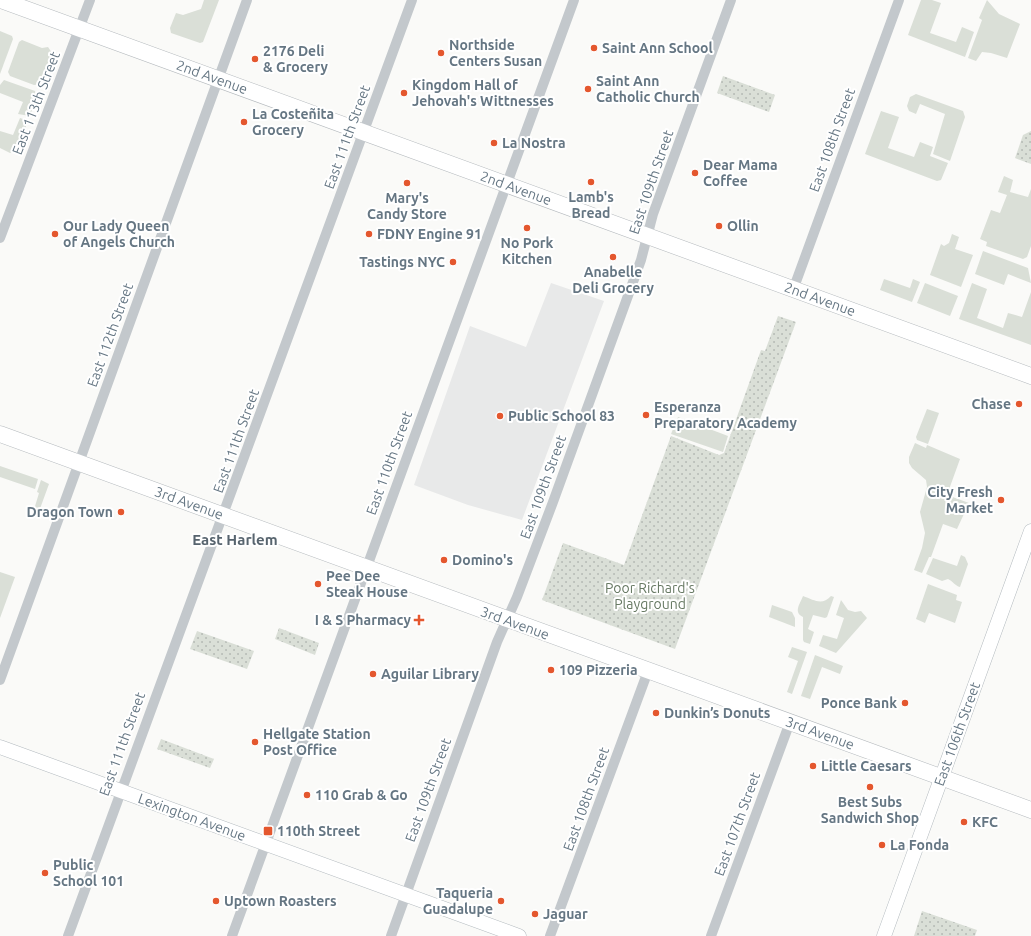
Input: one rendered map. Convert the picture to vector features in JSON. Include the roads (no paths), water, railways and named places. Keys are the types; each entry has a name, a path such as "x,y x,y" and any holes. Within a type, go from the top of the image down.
{"main road":[{"name":"2nd Avenue","path":"1,0 1031,376"},
{"name":"3rd Avenue","path":"0,434 1031,810"},
{"name":"East 106th Street","path":"884,936 1031,532"},
{"name":"Lexington Avenue","path":"0,747 520,936"}],"street":[{"name":"East 113th Street","path":"0,238 90,0"},
{"name":"East 112th Street","path":"0,680 247,0"},
{"name":"East 111th Street","path":"68,936 212,539 223,516 412,0"},
{"name":"East 110th Street","path":"232,936 574,0"},
{"name":"East 109th Street","path":"391,936 497,642 507,620 570,457 641,260 653,214 731,0"},
{"name":"East 108th Street","path":"793,290 899,0"},
{"name":"East 108th Street","path":"550,936 648,671"},
{"name":"East 107th Street","path":"711,936 790,722"}],"place":[{"name":"Saint Ann School","path":"594,48"},
{"name":"Northside Centers Susan","path":"441,53"},
{"name":"2176 Deli & Grocery","path":"255,59"},
{"name":"Saint Ann Catholic Church","path":"588,89"},
{"name":"Kingdom Hall of Jehovah's Wittnesses","path":"404,93"},
{"name":"La Costeñita Grocery","path":"244,122"},
{"name":"La Nostra","path":"494,143"},
{"name":"Dear Mama Coffee","path":"695,173"},
{"name":"Lamb's Bread","path":"591,182"},
{"name":"Mary's Candy Store","path":"407,183"},
{"name":"Ollin","path":"719,226"},
{"name":"No Pork Kitchen","path":"527,228"},
{"name":"Our Lady Queen of Angels Church","path":"55,234"},
{"name":"FDNY Engine 91","path":"369,234"},
{"name":"Anabelle Deli Grocery","path":"613,257"},
{"name":"Tastings NYC","path":"453,262"},
{"name":"Chase","path":"1019,404"},
{"name":"Esperanza Preparatory Academy","path":"646,415"},
{"name":"Public School 83","path":"500,416"},
{"name":"City Fresh Market","path":"1001,500"},
{"name":"Dragon Town","path":"121,512"},
{"name":"Domino's","path":"444,560"},
{"name":"Pee Dee Steak House","path":"318,584"},
{"name":"I & S Pharmacy","path":"419,620"},
{"name":"109 Pizzeria","path":"551,670"},
{"name":"Aguilar Library","path":"373,674"},
{"name":"Ponce Bank","path":"905,703"},
{"name":"Dunkin’s Donuts","path":"656,713"},
{"name":"Hellgate Station Post Office","path":"255,742"},
{"name":"Little Caesars","path":"813,766"},
{"name":"Best Subs Sandwich Shop","path":"870,787"},
{"name":"110 Grab & Go","path":"307,795"},
{"name":"KFC","path":"964,822"},
{"name":"110th Street","path":"268,831"},
{"name":"La Fonda","path":"882,845"},
{"name":"Public School 101","path":"45,873"},
{"name":"Uptown Roasters","path":"216,901"},
{"name":"Taqueria Guadalupe","path":"501,901"},
{"name":"Jaguar","path":"535,914"}],"district":[{"name":"East Harlem","path":"235,539"}],"park label":[{"name":"Poor Richard's Playground","path":"650,596"}]}
